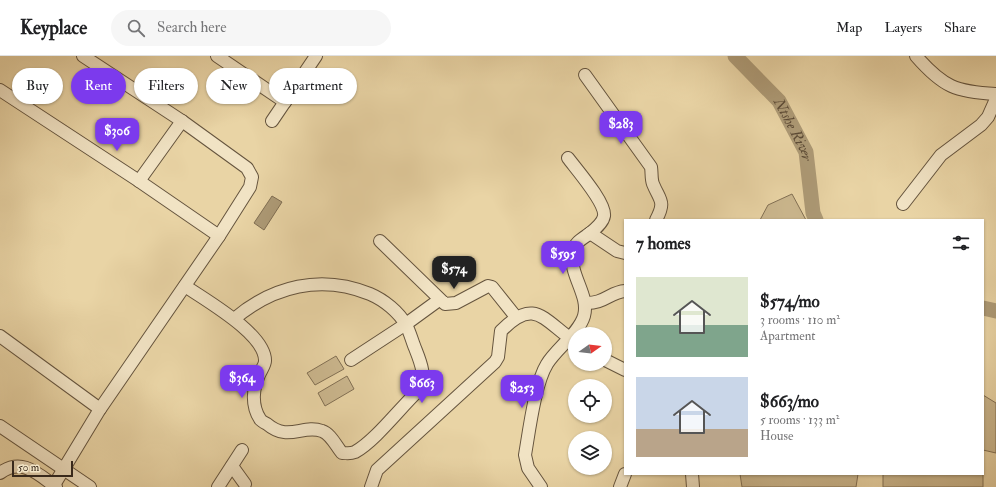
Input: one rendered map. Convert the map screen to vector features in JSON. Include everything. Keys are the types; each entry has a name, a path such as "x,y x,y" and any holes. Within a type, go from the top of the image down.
{"street":[{"path":"0,473 13,466 26,467 55,486 100,409 219,236 250,187 252,177 247,168 182,121 83,56"},
{"path":"217,56 269,91"},
{"path":"308,68 316,56"},
{"path":"916,56 940,80 951,87 961,91 996,94"},
{"path":"585,75 651,167 653,184 662,201 661,211 657,219"},
{"path":"0,90 139,181 219,236"},
{"path":"903,204 941,155 981,125 988,117 996,99"},
{"path":"272,121 284,104"},
{"path":"139,181 182,121"},
{"path":"568,158 603,206 604,212 601,223 581,239 573,251 573,268 585,303 584,316 579,327"},
{"path":"590,233 617,251 624,253"},
{"path":"380,241 439,300 445,304 450,305 488,286 492,286 516,317"},
{"path":"185,286 234,319 259,344 264,352 265,362 254,387 254,400 260,419 271,428 288,434 311,430 322,431 331,438 342,453 350,454 355,452 379,431 422,385 422,367 406,324 380,298 356,288 338,284 312,284 290,288 263,298 234,319"},
{"path":"585,303 594,304 624,291"},
{"path":"351,360 406,324 439,300"},
{"path":"371,487 377,470 495,362 498,357 501,331 516,317 527,313 544,317 568,337"},
{"path":"0,336 100,409"},
{"path":"540,487 528,468 525,455 540,377 546,365 568,344"},
{"path":"612,364 624,370"},
{"path":"0,426 90,487"},
{"path":"218,487 242,450"},
{"path":"232,466 245,484"},
{"path":"620,487 625,475"},
{"path":"692,475 693,487"}],"shaded area":[{"path":"792,194 805,219 761,219 768,205"},
{"path":"272,196 282,202 264,230 254,223"},
{"path":"336,356 344,369 315,385 307,373"},
{"path":"347,376 354,389 325,406 318,393"},
{"path":"984,396 996,403 996,453 984,450"},
{"path":"740,475 858,475 856,487 742,487"},
{"path":"883,475 983,475 983,487 883,487"}],"waterway":[{"name":"Ntshe River","path":"735,56 779,101 806,152 813,213 816,219"},
{"name":"Ntshe River","path":"984,308 996,311"}]}
